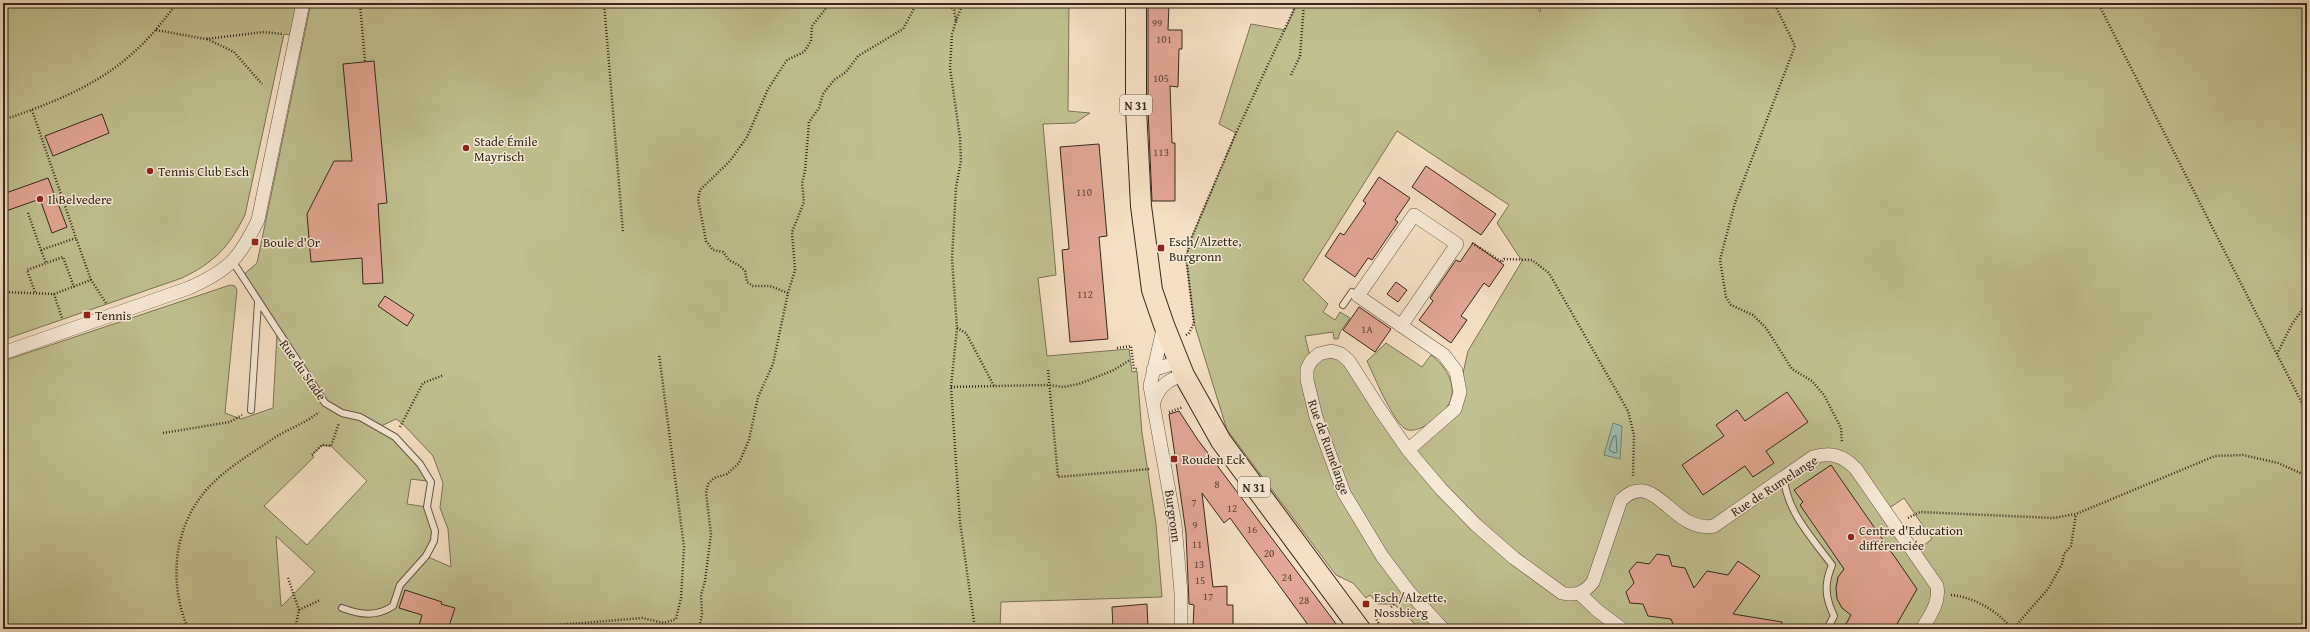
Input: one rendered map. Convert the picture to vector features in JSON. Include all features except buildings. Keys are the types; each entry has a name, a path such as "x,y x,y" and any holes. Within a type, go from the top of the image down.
{"main road":[{"name":"N 31","path":"1136,3 1136,109 1141,206 1152,290 1164,325 1181,368 1221,441 1360,629"}],"street":[{"path":"3,354 189,288 213,278 233,262 246,243 258,220 303,3"},
{"path":"1402,326 1457,244 1414,214 1358,296 1444,355 1456,371 1460,392 1455,409 1408,450"},
{"name":"Burgronn","path":"1164,325 1146,369 1175,524 1181,593 1181,629"},
{"name":"Rue de Rumelange","path":"1444,629 1409,592 1382,556 1344,493 1316,417 1307,380 1307,369 1311,361 1319,354 1330,351 1341,354 1349,361 1380,411 1408,450 1446,494 1476,525 1514,558 1562,593 1580,594"},
{"path":"1146,369 1181,368"},
{"path":"1153,404 1158,390 1181,368"},
{"name":"Rue de Rumelange","path":"1633,492 1648,492 1691,525 1703,528 1714,526 1813,458 1824,454 1842,458 1856,469 1933,578 1939,594"},
{"path":"1622,629 1598,612 1580,594 1588,589 1593,582 1621,500 1633,492"},
{"path":"1922,629 1937,603 1939,594"}],"lane":[{"name":"Rue du Stade","path":"233,262 325,403 342,413 360,418 395,437 420,464 431,482 427,507 435,531 434,541 426,556 400,585 393,606 381,613 366,614 342,608"},
{"path":"1343,305 1352,292 1358,296"},
{"path":"251,410 258,302"},
{"path":"1784,478 1786,494 1791,508 1832,565 1827,578 1825,591 1828,604 1834,616 1827,629"}],"path":[{"path":"3,122 5,119 32,110 68,95 105,75 135,51 156,30 178,3"},
{"path":"360,3 365,62"},
{"path":"604,3 623,232"},
{"path":"788,293 770,286 753,286 747,282 744,271 740,266 729,260 723,252 714,250 706,241 698,199 700,190 730,161 747,137 768,89 787,60 804,52 811,41 812,26 830,3"},
{"path":"699,629 702,614 701,595 706,581 711,534 706,493 708,484 714,478 727,474 739,463 749,440 758,397 773,364 788,293 795,270 792,232 804,202 802,183 805,171 809,122 819,108 823,94 834,80 846,72 858,56 903,29 917,3"},
{"path":"948,3 954,10 956,21"},
{"path":"963,3 952,34 950,68 960,138 961,161 956,187 952,260 957,328 951,387 960,522 975,629"},
{"path":"1180,338 1190,333 1194,323 1186,257 1191,239 1236,132 1297,3"},
{"path":"1291,75 1300,56 1304,3"},
{"path":"1774,3 1795,46 1735,202 1720,260 1726,297 1731,306 1753,315 1766,328 1792,369 1812,381 1824,395 1841,428 1842,458"},
{"path":"2098,3 2307,413"},
{"path":"2302,3 2307,12"},
{"path":"156,30 206,39 234,52 262,84"},
{"path":"206,39 264,32 296,36"},
{"path":"32,110 91,280 116,314"},
{"path":"28,213 46,263"},
{"path":"41,250 76,238"},
{"path":"1457,244 1473,243 1502,262 1504,259 1532,260 1549,273 1628,410 1634,435 1633,492"},
{"path":"35,292 27,270 63,257 74,287"},
{"path":"3,292 35,292 54,294 91,280"},
{"path":"54,294 60,313"},
{"path":"2277,354 2292,324 2307,303"},
{"path":"957,328 966,333 994,386"},
{"path":"1117,348 1131,346 1134,369 1146,369"},
{"path":"533,628 642,618 664,623 676,619 681,598 684,547 659,354"},
{"path":"951,387 1049,385 1063,387 1095,379 1130,360"},
{"path":"1048,370 1058,477 1165,467"},
{"path":"395,437 423,382 444,375"},
{"path":"188,629 177,591 175,564 180,538 194,508 214,481 239,462 284,432 318,413 325,403"},
{"path":"1167,412 1182,408"},
{"path":"163,433 230,422 251,410"},
{"path":"312,455 322,445 331,446 336,430"},
{"path":"1896,526 1920,512 2053,518 2076,514 2215,456 2243,455 2278,463 2307,476"},
{"path":"1939,594 1961,596 1979,604 2005,620 2013,629 2052,583 2062,564 2064,554 2071,546 2076,514"},
{"path":"288,578 299,610 295,629"},
{"path":"299,610 320,600"}],"green space":[{"path":"3,3 303,3 296,36 284,34 245,215 227,245 204,266 182,278 3,340"},
{"path":"311,3 1069,3 1068,111 1090,113 1075,123 1043,124 1056,275 1038,278 1047,356 1129,349 1132,372 1137,371 1142,433 1156,524 1162,597 1001,602 1000,629 3,629 3,361 230,285 235,286 237,290 225,413 241,419 273,408 277,332 242,276 257,263","holes":["396,419 402,423 433,456 443,483 440,508 448,529 451,567 426,556 435,531 427,507 407,504 411,479 426,481 418,464 401,443 379,427","322,445 331,446 367,481 307,545 264,506 314,457 312,455","276,536 315,572 281,606"]},
{"path":"1297,3 1535,3 1540,12 1541,3 2307,3 2307,629 1418,629 1416,625 1394,604 1378,604 1370,595 1366,598 1353,583 1336,575 1227,430 1194,323 1186,257 1191,239 1236,133 1219,124 1251,24 1285,30","holes":["1397,131 1509,205 1497,223 1522,261 1468,351 1455,409 1408,450 1341,354 1311,361 1305,336 1333,332 1334,339 1338,339 1340,332 1350,318 1340,312 1335,320 1323,312 1328,304 1303,280","1904,498 1932,539 1915,552 1885,511"]},
{"path":"1386,343 1422,367 1431,355 1442,365 1450,378 1452,392 1451,400 1447,407 1439,416 1421,428 1409,430 1404,428 1399,423 1384,397 1367,361"}],"water":[{"path":"1613,423 1622,426 1620,459 1604,455"}],"place":[{"name":"Stade Émile Mayrisch","path":"466,148"},
{"name":"Tennis Club Esch","path":"150,171"},
{"name":"Il Belvedere","path":"40,199"},
{"name":"Boule d'Or","path":"255,242"},
{"name":"Esch/Alzette, Burgronn","path":"1161,248"},
{"name":"Tennis","path":"87,315"},
{"name":"Rouden Eck","path":"1174,459"},
{"name":"Centre d'Education différenciée","path":"1851,537"},
{"name":"Esch/Alzette, Nossbierg","path":"1366,604"}]}
